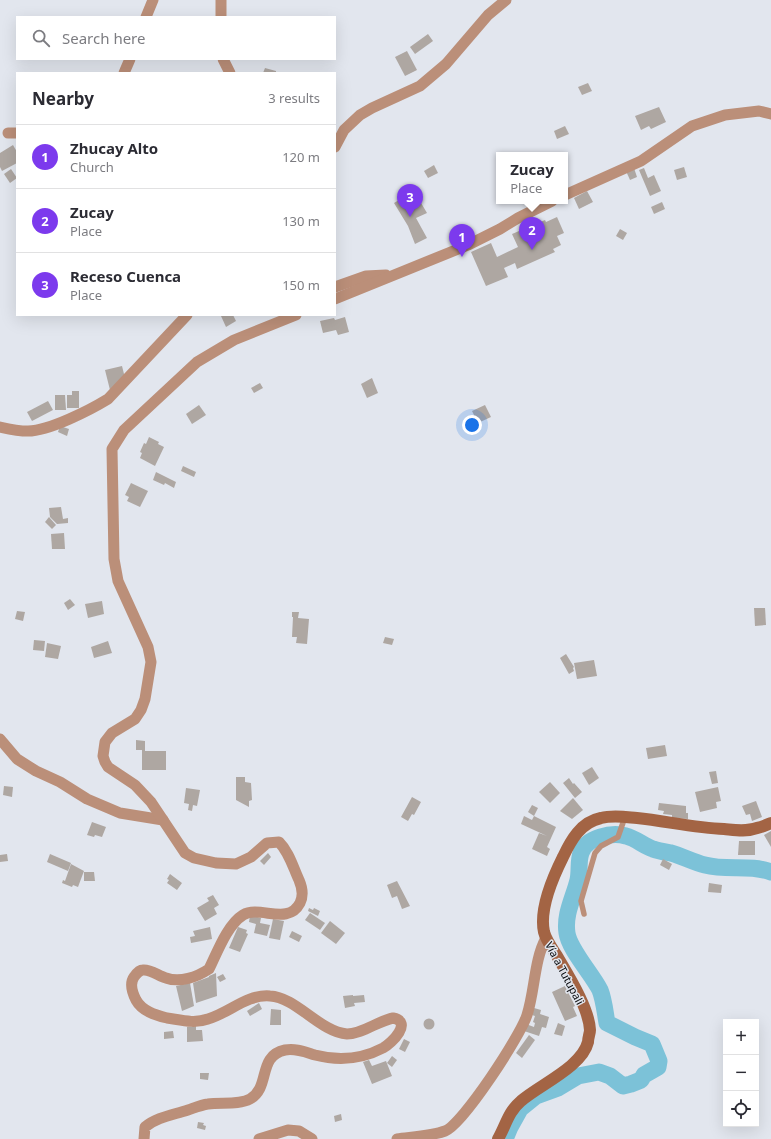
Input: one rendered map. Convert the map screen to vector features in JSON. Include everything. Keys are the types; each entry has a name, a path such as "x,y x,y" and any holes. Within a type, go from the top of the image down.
{"street":[{"path":"146,16 153,0"},
{"path":"221,0 221,16"},
{"path":"336,145 344,130 360,115 420,86 446,64 488,15 506,0"},
{"path":"124,72 130,60"},
{"path":"224,60 230,72"},
{"path":"568,194 641,161 692,126 725,115 759,111 771,114"},
{"path":"336,299 468,245 546,204"},
{"path":"336,287 366,276 395,274"},
{"path":"0,427 28,431 45,428 95,407 108,399 186,316"},
{"path":"144,1139 146,1127 158,1119 207,1104 225,1104 249,1100 260,1090 267,1064 271,1058 283,1051 292,1049 334,1059 366,1055 391,1043 399,1034 401,1028 397,1018 393,1018 358,1032 349,1034 339,1032 284,1000 268,995 259,996 244,1002 209,1019 199,1022 187,1022 162,1017 145,1010 138,1004 134,995 132,984 133,978 141,970 173,979 190,978 203,973 209,969 229,930 244,914 261,912 281,914 292,912 301,902 302,889 284,847 279,842 267,843 251,857 236,864 207,861 194,858 185,853 151,802 135,785 108,767 103,756 105,742 110,736 135,719 141,710 145,699 151,662 148,647 118,581 114,559 112,449 115,442 124,430 197,362 234,340 294,316"},
{"path":"0,739 17,759 36,771 60,782 87,799 120,813 164,820"},
{"name":"Vía a Tutupali","path":"498,1139 508,1115 521,1101 557,1077 578,1058 587,1044 590,1030 587,1014 571,980 546,938 544,925 544,906 552,879 576,834 585,826 600,818 615,816 624,819 652,820 700,828 741,831 756,829 771,823"},
{"path":"397,1139 439,1132 450,1128 460,1119 492,1078 527,1015 541,949 546,938"},
{"path":"259,1139 288,1130 299,1131 312,1139"}],"lane":[{"path":"584,914 581,901 595,854 601,846 618,837 624,819"}],"building":[{"path":"428,34 433,41 415,54 410,47"},
{"path":"407,51 417,70 405,76 395,57"},
{"path":"265,68 276,71 276,72 263,72"},
{"path":"588,83 592,91 582,95 578,87"},
{"path":"659,107 666,122 651,129 649,126 641,130 635,116"},
{"path":"565,126 569,134 557,139 554,131"},
{"path":"13,145 16,150 16,164 2,171 0,167 0,153"},
{"path":"434,165 438,173 428,178 424,171"},
{"path":"684,167 687,177 677,180 674,170"},
{"path":"634,168 637,177 630,180 626,171"},
{"path":"644,168 648,178 654,175 661,191 650,196 639,170"},
{"path":"11,169 16,179 10,183 4,174"},
{"path":"414,191 427,213 416,218 427,238 415,244 408,226 394,203"},
{"path":"587,191 593,202 579,209 574,198"},
{"path":"662,202 665,209 654,214 651,207"},
{"path":"557,217 564,233 557,236 561,245 553,249 555,252 517,269 515,263 504,268 508,277 486,286 471,252 491,243 497,257 518,247 512,234 545,220 546,222"},
{"path":"620,229 627,233 623,240 616,236"},
{"path":"221,316 234,316 236,321 226,327"},
{"path":"345,317 349,332 338,335 336,330 323,333 320,321 334,318 335,320"},
{"path":"122,366 125,378 110,390 105,370"},
{"path":"372,378 378,393 367,398 361,384"},
{"path":"260,383 263,388 254,393 251,388"},
{"path":"72,391 79,391 79,408 67,408 67,395 72,395"},
{"path":"55,395 65,395 66,410 55,410"},
{"path":"48,401 53,410 32,421 27,412"},
{"path":"199,405 206,415 192,424 186,414"},
{"path":"485,405 491,417 478,423 472,411"},
{"path":"60,426 69,429 67,436 58,432"},
{"path":"149,437 159,442 158,444 164,447 155,466 140,458 142,453 140,452 144,443 146,444"},
{"path":"183,466 196,472 194,477 181,471"},
{"path":"156,472 176,482 174,488 165,483 164,485 153,480"},
{"path":"131,483 148,491 140,507 127,501 129,497 125,495"},
{"path":"61,507 63,519 68,518 68,523 57,524 50,517 49,508"},
{"path":"49,517 56,525 52,529 45,522"},
{"path":"64,533 65,549 52,549 51,534"},
{"path":"70,599 75,605 68,610 64,603"},
{"path":"102,601 104,614 88,618 85,604"},
{"path":"754,608 765,608 766,625 755,626"},
{"path":"17,611 25,612 23,621 15,619"},
{"path":"292,612 299,612 298,618 309,619 307,644 296,643 297,637 292,637"},
{"path":"385,637 394,639 392,645 383,643"},
{"path":"34,640 45,641 44,651 33,650"},
{"path":"108,641 112,653 94,658 91,647"},
{"path":"47,643 61,646 58,659 45,657"},
{"path":"566,654 574,667 574,671 569,674 560,658"},
{"path":"594,660 597,676 577,679 574,663"},
{"path":"136,740 145,741 145,751 166,751 166,770 142,770 142,750 136,750"},
{"path":"665,745 667,756 648,759 646,748"},
{"path":"592,767 599,778 589,785 582,773"},
{"path":"716,771 718,783 712,784 709,772"},
{"path":"236,777 245,777 245,782 251,783 252,800 249,801 249,807 236,800"},
{"path":"569,778 582,792 575,798 563,783"},
{"path":"550,782 560,793 550,803 539,792"},
{"path":"4,786 13,787 12,797 3,795"},
{"path":"718,787 721,801 716,802 717,808 700,812 695,792"},
{"path":"186,788 200,790 197,806 193,805 192,811 188,810 189,804 184,803"},
{"path":"412,797 421,802 414,815 412,814 408,821 401,817"},
{"path":"573,798 583,810 572,819 560,811"},
{"path":"756,801 762,817 752,821 750,814 746,815 742,806"},
{"path":"659,803 686,806 688,819 672,818 672,815 663,814 664,811 658,810"},
{"path":"532,805 538,808 534,816 528,812"},
{"path":"524,816 532,820 534,816 556,827 547,847 550,849 547,856 532,849 539,833 547,836 521,824"},
{"path":"92,822 106,827 102,837 87,835"},
{"path":"771,831 771,847 764,835"},
{"path":"739,841 755,841 755,855 738,855"},
{"path":"268,853 271,857 264,865 260,861"},
{"path":"7,854 8,861 0,862 0,855"},
{"path":"50,854 71,863 68,871 47,862"},
{"path":"663,859 672,864 669,870 660,865"},
{"path":"71,864 84,871 78,887 73,885 72,887 62,883 63,880 65,881"},
{"path":"84,872 94,872 95,881 84,881"},
{"path":"170,874 182,883 177,890 167,883 169,880 167,879"},
{"path":"397,881 410,906 402,909 397,896 392,898 387,885"},
{"path":"709,883 722,885 721,893 708,892"},
{"path":"213,895 219,905 214,908 217,914 205,921 197,908 209,901 207,898"},
{"path":"309,908 313,910 314,908 320,911 318,916 308,911"},
{"path":"310,913 325,923 320,930 305,920"},
{"path":"250,915 261,918 260,923 270,925 267,936 254,933 256,924 249,922"},
{"path":"273,919 284,921 280,940 269,938"},
{"path":"330,921 345,933 336,944 321,933"},
{"path":"210,927 212,939 191,943 190,937 195,936 193,931"},
{"path":"238,927 247,930 246,933 248,934 240,952 229,948"},
{"path":"292,931 302,936 299,942 289,937"},
{"path":"216,973 217,996 196,1003 193,983"},
{"path":"223,974 226,979 220,982 217,977"},
{"path":"190,983 194,1006 182,1011 176,986"},
{"path":"565,986 575,1006 573,1007 577,1016 565,1021 552,992"},
{"path":"364,995 365,1002 354,1003 355,1006 345,1008 343,996"},
{"path":"259,1003 262,1009 250,1016 247,1011"},
{"path":"534,1008 541,1010 540,1014 549,1017 546,1028 542,1027 539,1036 524,1031 526,1024 534,1027 535,1023 533,1022 535,1016 532,1015"},
{"path":"271,1009 281,1010 281,1025 270,1025"},
{"path":"429,1018 433,1020 435,1024 433,1028 429,1030 425,1028 423,1024 425,1020"},
{"path":"558,1023 565,1026 562,1036 554,1034"},
{"path":"196,1026 196,1030 202,1030 203,1041 187,1042 187,1027"},
{"path":"173,1031 174,1038 164,1039 164,1032"},
{"path":"529,1035 535,1040 522,1058 516,1053"},
{"path":"404,1039 410,1042 405,1052 399,1049"},
{"path":"392,1056 397,1060 392,1067 387,1063"},
{"path":"369,1060 372,1066 386,1061 392,1076 372,1084 363,1062"},
{"path":"200,1073 209,1073 208,1080 200,1079"},
{"path":"341,1114 342,1120 335,1122 334,1116"},
{"path":"198,1122 204,1123 203,1125 206,1126 205,1130 197,1128"}],"waterway":[{"path":"505,1139 520,1109 536,1096 558,1088 578,1076 599,1072 610,1076 623,1086 641,1080 644,1075 658,1067 659,1061 652,1044 607,1023 600,990 576,954 567,933 566,926 568,912 578,880 580,856 588,843 607,835 620,835 629,837 655,850 675,854 713,867 755,868 771,872"}],"place":[{"name":"Receso Cuenca","path":"410,217"},
{"name":"Zucay","path":"532,250"},
{"name":"Zhucay Alto","path":"462,257"}]}
